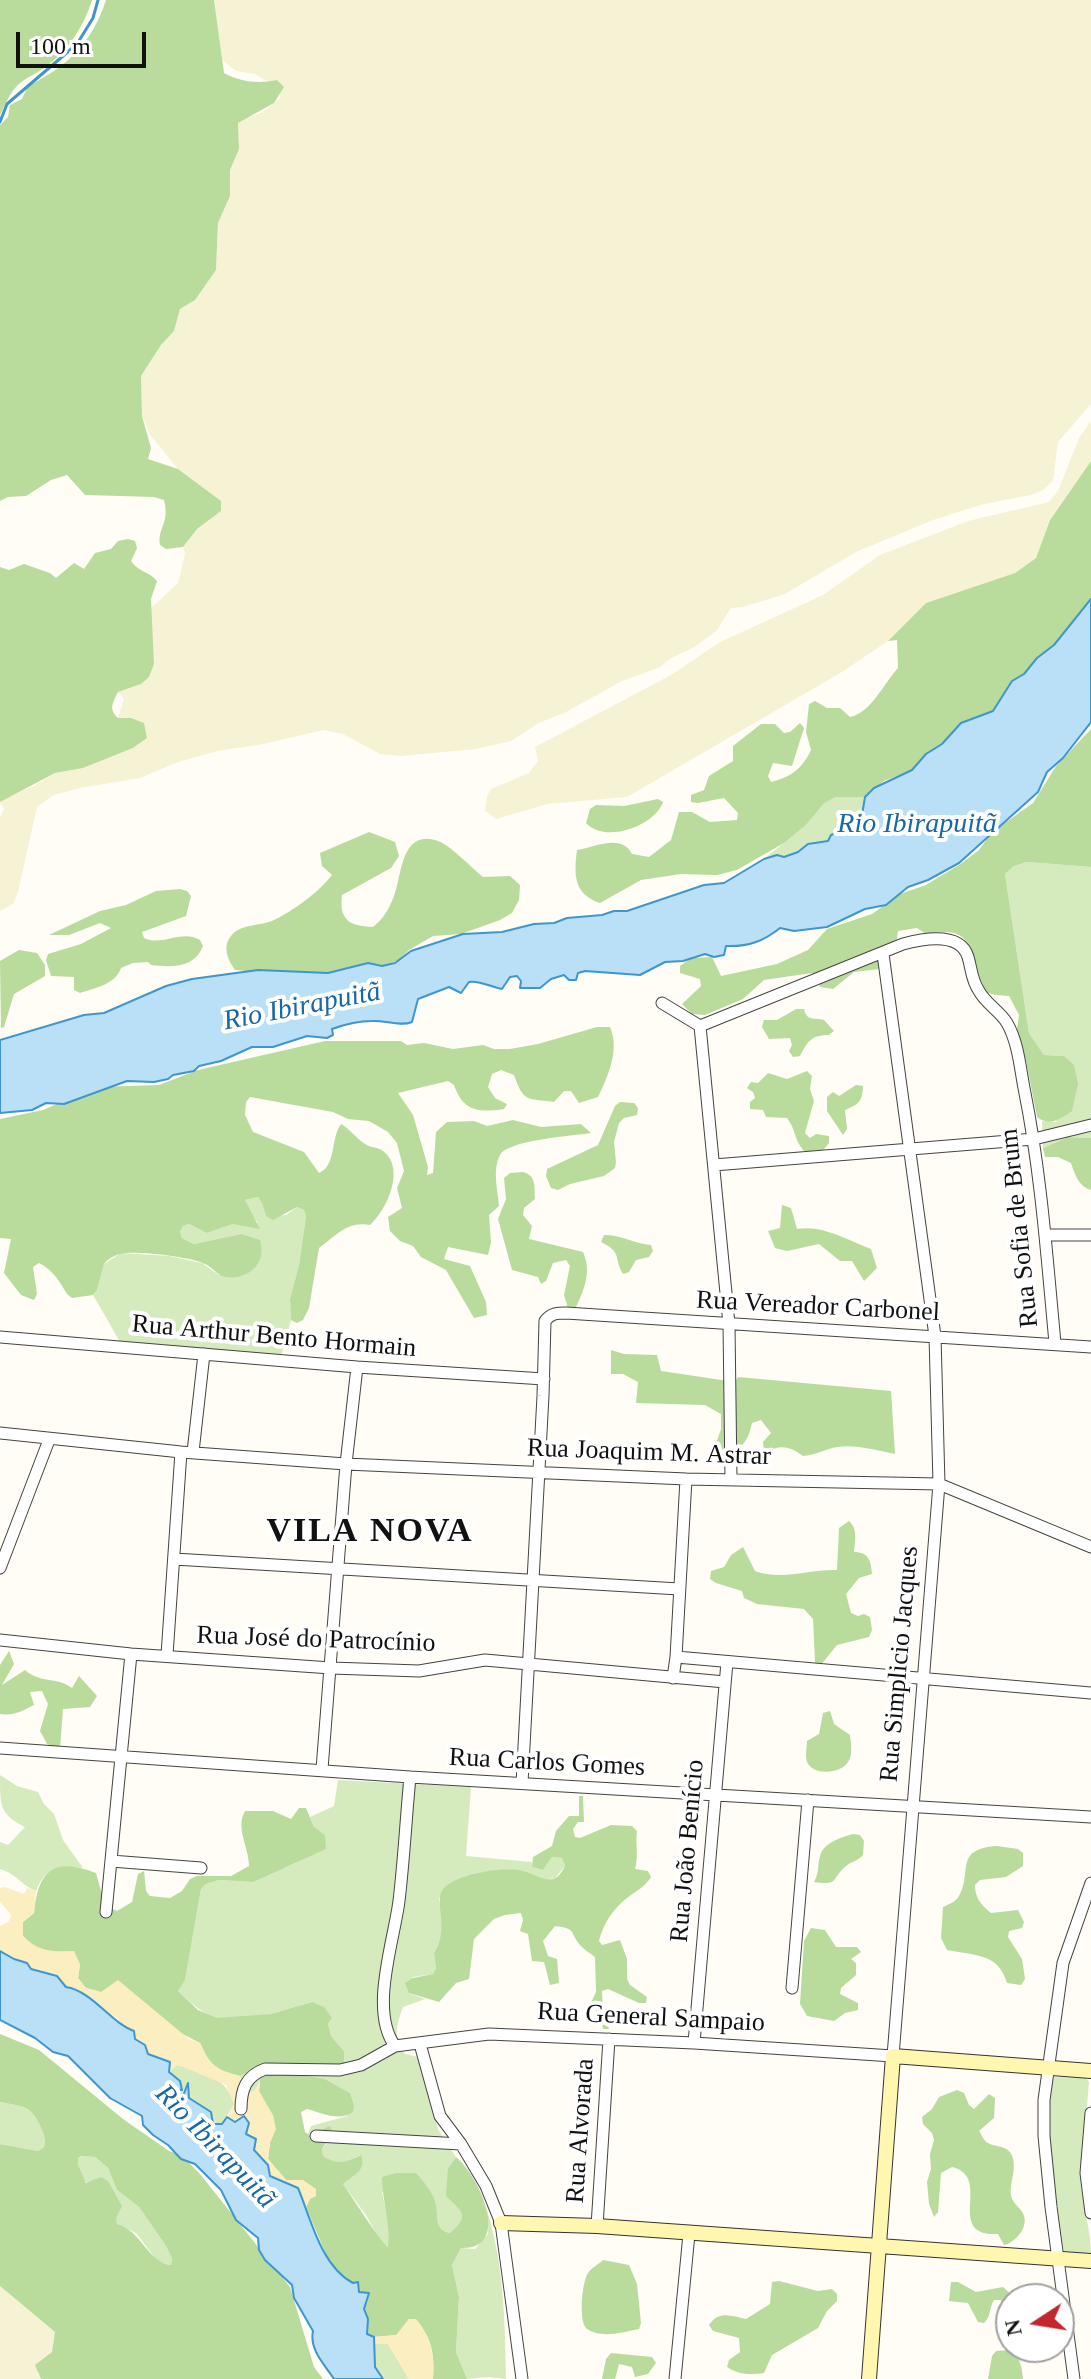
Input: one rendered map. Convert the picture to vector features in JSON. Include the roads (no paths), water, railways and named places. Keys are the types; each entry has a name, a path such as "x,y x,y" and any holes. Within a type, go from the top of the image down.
{"street":[{"name":"Rua Sofia de Brum","path":"883,954 911,942 929,939 961,945 967,956 972,981 986,1003 1006,1021 1014,1040 1034,1139 1055,1343"},
{"path":"700,1026 883,954"},
{"name":"Rua Simplicio Jacques","path":"869,2379 939,1484 935,1336 883,954"},
{"path":"662,1003 700,1026"},
{"path":"700,1026 729,1324 731,1479"},
{"path":"714,1165 1034,1139 1091,1125"},
{"path":"1045,1235 1091,1235"},
{"name":"Rua Vereador Carbonel","path":"544,1379 545,1321 554,1314 566,1313 1091,1347"},
{"name":"Rua Arthur Bento Hormain","path":"0,1337 357,1367 544,1379"},
{"path":"167,1655 174,1559 187,1452 204,1354"},
{"path":"322,1769 346,1464 357,1367"},
{"path":"522,1783 544,1379"},
{"name":"Rua Joaquim M. Astrar","path":"0,1433 49,1440 346,1464 686,1479 939,1484 1091,1547"},
{"path":"0,1568 3,1553 49,1440"},
{"path":"673,1678 686,1479"},
{"path":"174,1559 679,1589"},
{"name":"Rua José do Patrocínio","path":"0,1640 131,1654 331,1668 419,1671 485,1660 725,1682"},
{"path":"106,1912 131,1654"},
{"path":"676,1657 1091,1693"},
{"name":"Rua João Benício","path":"694,2043 727,1662"},
{"name":"Rua Carlos Gomes","path":"0,1748 410,1777 1091,1817"},
{"path":"395,2046 385,2021 384,1990 399,1902 410,1777"},
{"path":"792,1988 808,1800"},
{"path":"111,1861 201,1868"},
{"path":"1074,2379 1044,2136 1048,2068 1063,1963 1091,1883"},
{"name":"Rua General Sampaio","path":"241,2109 247,2080 265,2069 340,2070 361,2065 395,2046 489,2034 694,2043 1091,2071"},
{"name":"Rua Alvorada","path":"597,2226 609,2039"},
{"path":"420,2044 440,2116 486,2186 501,2223 522,2379"},
{"path":"1091,2113 1086,2173 1091,2213"},
{"path":"316,2136 461,2144"},
{"path":"501,2223 597,2226 1091,2261"},
{"path":"675,2379 689,2234"}],"water":[{"name":"Rio Ibirapuitã","path":"1091,599 1091,722 1063,758 1047,772 1038,792 959,863 908,887 886,905 865,909 827,927 794,931 780,928 755,942 726,946 724,955 714,957 705,954 683,961 665,962 640,975 585,971 578,973 576,980 569,980 564,975 551,979 540,988 520,988 521,981 517,976 510,977 502,989 469,982 461,993 449,987 418,999 412,1022 351,1024 332,1029 333,1035 327,1038 307,1036 273,1047 252,1047 168,1079 127,1081 64,1104 46,1103 32,1110 0,1113 0,1040 84,1015 104,1013 166,986 192,979 258,970 328,973 368,963 382,966 395,963 411,951 463,934 502,932 567,918 627,911 704,885 724,883 764,859 777,855 784,857 808,844 828,841 831,835 854,825 862,815 865,797 874,788 912,770 961,723 993,711 1012,681 1024,674 1037,658 1054,645"},
{"name":"Rio Ibirapuitã","path":"0,1951 27,1963 31,1969 57,1976 66,1987 84,1994 134,2031 135,2039 145,2045 148,2054 170,2062 169,2072 180,2081 182,2090 169,2084 171,2091 183,2096 188,2083 189,2098 211,2112 213,2124 222,2124 227,2117 235,2122 244,2116 249,2123 246,2134 256,2139 254,2150 268,2165 270,2176 298,2188 325,2254 342,2275 353,2283 358,2282 359,2292 369,2293 364,2309 368,2319 367,2334 374,2337 375,2367 383,2379 334,2379 315,2350 313,2331 294,2298 292,2285 265,2260 259,2250 258,2238 236,2220 221,2190 195,2164 181,2159 153,2135 143,2125 142,2116 110,2098 68,2056 53,2052 35,2038 0,2020"}],"waterway":[{"path":"0,122 7,104 77,44 93,18 98,0"}],"district":[{"name":"VILA NOVA","path":"370,1532"}]}
